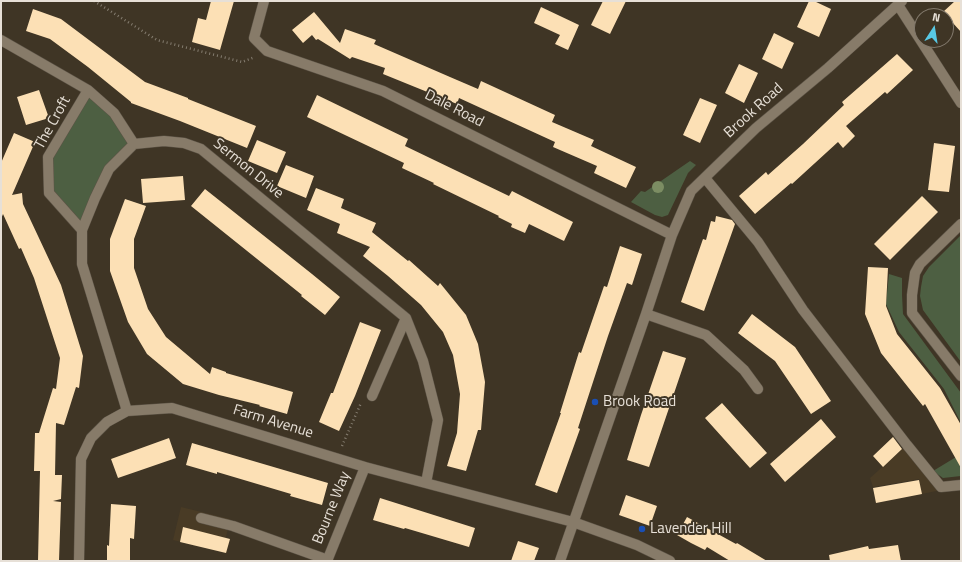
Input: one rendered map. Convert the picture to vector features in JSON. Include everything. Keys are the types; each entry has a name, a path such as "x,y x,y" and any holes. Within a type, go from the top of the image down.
{"street":[{"path":"264,1 254,38 267,51"},
{"path":"900,3 961,103"},
{"name":"Brook Road","path":"560,561 672,235 691,191 756,128 828,68 900,3"},
{"name":"The Croft","path":"1,40 88,90 114,113 134,144"},
{"name":"Dale Road","path":"267,51 383,91 672,235"},
{"name":"The Croft","path":"82,230 49,193 48,157 88,90"},
{"name":"Sermon Drive","path":"134,144 164,141 184,143 202,149 406,318 423,361 438,420 426,483"},
{"path":"127,411 82,264 82,230 109,169 134,144"},
{"path":"705,178 758,242 803,310 941,487 961,484"},
{"path":"961,224 920,264 915,274 912,295 912,313 961,376"},
{"path":"646,314 706,335 744,370 758,389"},
{"path":"372,396 406,318"},
{"name":"Farm Avenue","path":"79,561 81,459 91,438 106,422 127,411 172,408 365,467 573,522"},
{"name":"Bourne Way","path":"327,561 365,467"},
{"path":"201,518 233,526 327,561"},
{"path":"573,522 637,545 670,561"}],"path":[{"path":"94,1 157,40 242,62 267,51"},
{"path":"336,457 365,393 372,396"}],"shaded area":[{"path":"907,445 941,490 922,494 919,479 873,487 870,478"},
{"path":"181,507 230,519 226,537 230,539 227,553 173,540"}],"green space":[{"path":"88,91 114,114 133,144 108,168 82,230 50,193 49,157"},
{"path":"690,161 696,165 688,173 668,215 662,217 655,215 631,202 641,191 645,192"},
{"path":"961,235 961,362 923,310 920,296 923,276 929,267"},
{"path":"889,274 902,278 903,314 961,393 961,423 944,389 899,332 886,304"},
{"path":"961,454 961,476 943,478 933,471"}],"building":[{"path":"211,1 234,1 220,50 192,42 198,18 206,20"},
{"path":"603,1 626,1 610,34 591,25"},
{"path":"809,1 814,1 831,9 819,37 797,27"},
{"path":"955,1 961,1 961,32 954,24 954,8 947,8"},
{"path":"541,7 579,25 568,50 555,44 560,35 534,23"},
{"path":"33,9 61,19 145,82 256,126 247,148 131,103 88,67 50,39 26,31"},
{"path":"314,12 340,43 345,29 376,40 374,44 478,89 481,81 555,115 552,122 594,140 591,146 636,167 626,188 594,173 597,166 553,147 555,142 459,98 457,104 383,74 385,68 352,57 350,59 318,39 316,40 312,35 303,43 292,30"},
{"path":"774,33 794,43 782,69 762,59"},
{"path":"897,54 913,70 887,94 885,92 846,126 855,136 843,148 838,142 792,184 791,183 755,214 739,196 766,172 768,175 803,144 844,105 842,102"},
{"path":"739,64 758,73 744,103 725,93"},
{"path":"39,90 49,118 26,125 17,97"},
{"path":"317,95 408,139 405,146 509,196 512,191 573,222 564,241 529,224 525,233 511,227 512,224 498,217 499,216 402,168 404,163 307,117"},
{"path":"700,98 717,105 700,143 683,135"},
{"path":"14,133 35,142 12,195 22,193 23,204 61,285 83,356 79,388 76,387 64,425 56,423 55,475 62,475 61,499 53,501 61,502 59,561 38,561 40,471 34,471 35,433 39,433 53,388 56,389 60,358 34,278 21,248 19,249 3,214 1,219 1,163"},
{"path":"257,140 286,152 277,173 248,161"},
{"path":"934,143 955,146 949,192 928,190"},
{"path":"286,165 314,176 306,198 277,186"},
{"path":"183,176 185,200 143,203 141,179"},
{"path":"316,188 344,199 341,208 376,223 372,232 408,261 409,260 438,286 440,283 466,315 478,344 485,382 481,430 478,430 466,471 447,466 457,433 460,394 453,355 443,332 421,305 363,256 370,247 337,233 340,224 307,210"},
{"path":"205,189 340,297 325,315 191,206"},
{"path":"922,196 938,212 890,260 874,244"},
{"path":"125,199 146,206 134,239 134,268 148,309 166,337 210,374 212,367 226,373 293,392 287,414 183,384 147,354 128,322 110,271 110,239"},
{"path":"716,216 732,220 735,224 704,311 681,302 703,239 706,240 711,221 715,222"},
{"path":"620,246 642,254 632,285 627,283 608,336 578,428 580,429 557,493 535,485 561,413 579,352 581,353 604,286 607,287"},
{"path":"868,267 888,268 886,306 897,334 940,388 961,425 961,468 925,404 923,406 881,353 865,314"},
{"path":"752,314 795,347 831,401 811,414 775,361 738,333"},
{"path":"360,322 381,330 355,396 339,431 319,422 331,393 333,393"},
{"path":"663,351 686,358 649,467 627,460"},
{"path":"722,403 767,453 750,468 705,418"},
{"path":"821,419 836,437 785,482 770,464"},
{"path":"893,437 902,449 883,467 873,456"},
{"path":"169,438 176,458 118,478 111,459"},
{"path":"192,443 328,483 322,505 217,472 217,474 186,465"},
{"path":"919,480 922,494 876,503 873,488"},
{"path":"626,495 657,506 650,526 619,515"},
{"path":"380,498 475,528 469,547 373,520"},
{"path":"111,504 136,506 134,539 130,538 130,561 107,561"},
{"path":"687,517 736,544 737,543 767,561 730,561 707,547 705,550 691,543 677,535"},
{"path":"183,527 230,539 226,553 180,542"},
{"path":"518,541 539,548 534,561 511,561"},
{"path":"898,545 901,561 830,561 829,555 868,546 869,549"}],"place":[{"name":"Brook Road","path":"595,402"},
{"name":"Lavender Hill","path":"642,529"}]}
